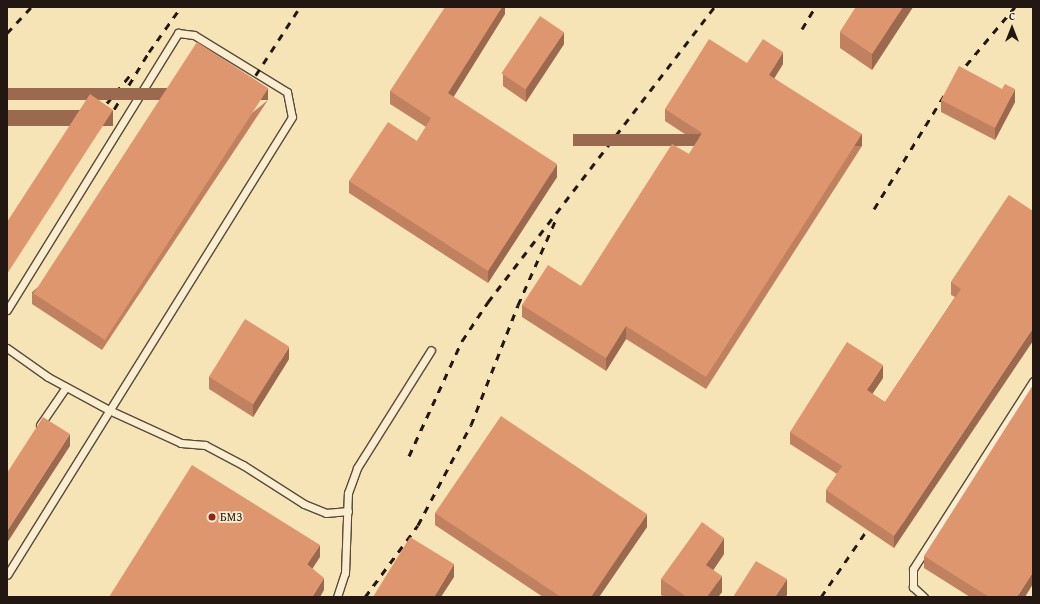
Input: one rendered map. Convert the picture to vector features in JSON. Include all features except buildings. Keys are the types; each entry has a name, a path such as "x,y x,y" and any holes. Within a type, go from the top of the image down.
{"lane":[{"path":"7,310 178,33 194,35 287,92 292,117 7,575"},
{"path":"7,348 66,387 109,410 181,443 205,445 326,513 348,511"},
{"path":"337,597 345,573 348,493 357,468 431,350"},
{"path":"923,597 913,587 913,569 1033,381"},
{"path":"36,430 66,387"}],"railway":[{"path":"7,33 31,7"},
{"path":"107,121 149,52 181,7"},
{"path":"248,87 300,7"},
{"path":"409,456 462,341 488,302 714,7"},
{"path":"802,29 815,7"},
{"path":"957,76 1015,7"},
{"path":"98,114 131,74"},
{"path":"874,209 947,91"},
{"path":"365,597 418,525 471,425 518,305 557,217"},
{"path":"821,597 867,530"}],"place":[{"name":"БМЗ","path":"212,517"}]}
